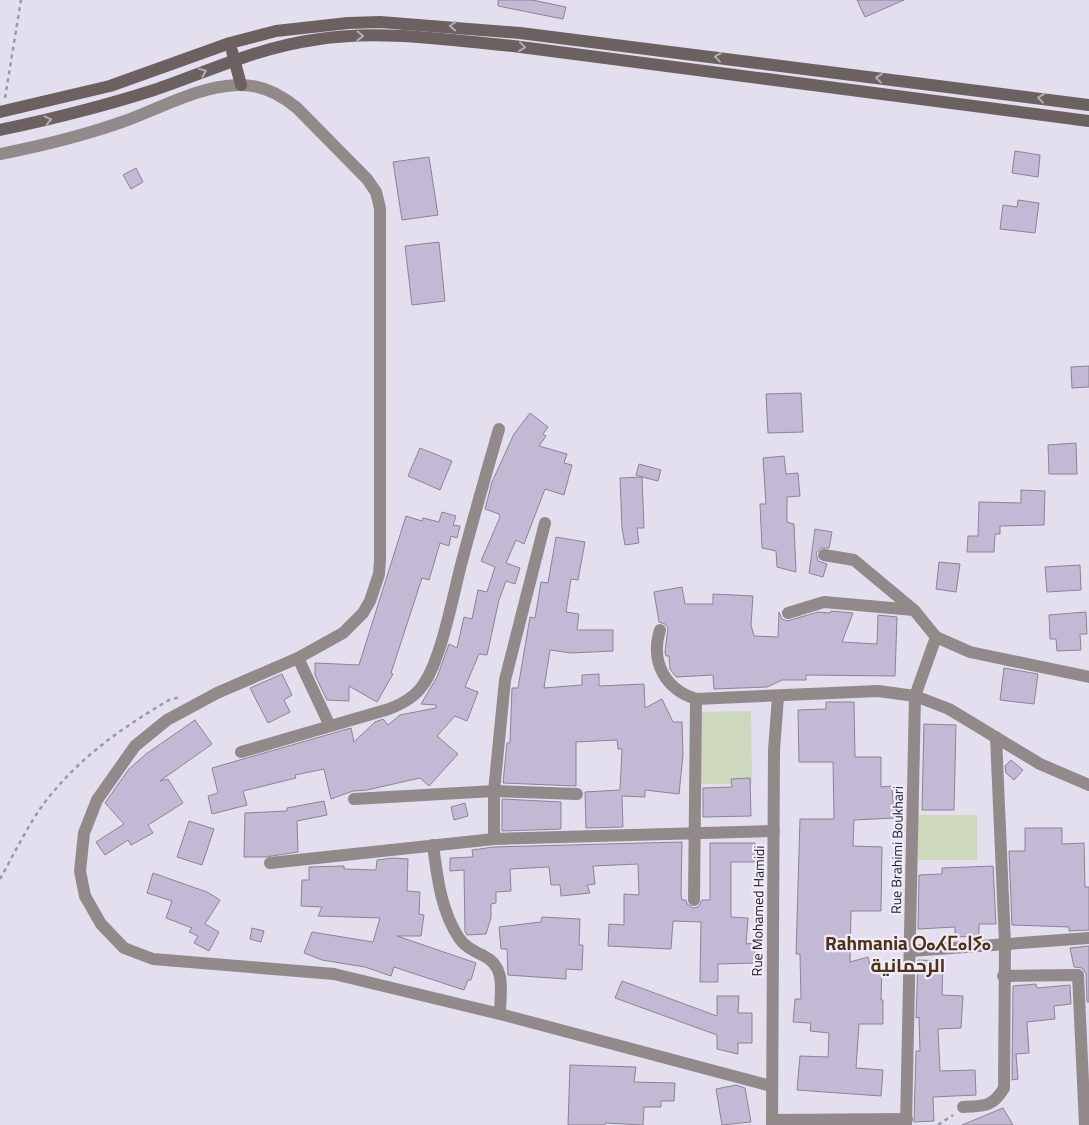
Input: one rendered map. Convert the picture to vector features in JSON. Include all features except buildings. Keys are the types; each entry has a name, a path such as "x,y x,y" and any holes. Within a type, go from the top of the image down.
{"main road":[{"path":"1,112 110,86 230,43 276,31 348,23 448,26 550,36 1089,105"},
{"path":"0,130 116,102 193,76 234,59 292,43 356,35 432,38 514,46 1089,121"},
{"path":"230,43 241,85"}],"street":[{"path":"0,154 81,135 212,88 241,85 271,91 297,108 367,179 376,192 380,208 379,574 370,601 354,624 331,640 298,658 217,693 166,720 135,746 98,800 84,833 80,871 85,896 101,924 124,948 153,959 334,974 500,1014 771,1086"},
{"path":"241,752 402,704 422,686 430,675 449,612 499,429"},
{"path":"494,839 494,792 505,680 545,523"},
{"path":"824,555 854,560 914,610 936,637 970,652 1089,677"},
{"path":"788,613 824,602 914,610"},
{"path":"660,630 656,649 660,668 670,685 696,699 778,697 878,691 915,696 949,709 1040,764 1089,785"},
{"name":"Rue Brahimi Boukhari","path":"907,1122 915,696 936,637"},
{"path":"298,658 330,726"},
{"name":"Rue Mohamed Hamidi","path":"772,1123 774,750 778,697"},
{"path":"694,900 696,699"},
{"path":"963,1108 985,1106 997,1101 1004,1088 1003,976 1005,944 996,737"},
{"path":"354,799 494,792 577,794"},
{"path":"270,863 494,839 774,831"},
{"path":"434,845 438,886 457,935 468,947 492,960 500,971 500,1014"},
{"path":"910,951 1089,938"},
{"path":"1003,976 1078,975 1085,1125"},
{"path":"772,1123 907,1122"}],"path":[{"path":"1,112 21,0"},
{"path":"0,879 44,804 72,770 104,741 174,698 184,697 195,706"},
{"path":"938,1125 963,1108"}],"green space":[{"path":"751,711 752,784 698,784 698,712"},
{"path":"918,815 977,815 977,860 918,860"}],"district":[{"name":"Rahmania ⵔⴰⵃⵎⴰⵏⵢⴰ الرحمانية","path":"908,954"}]}
